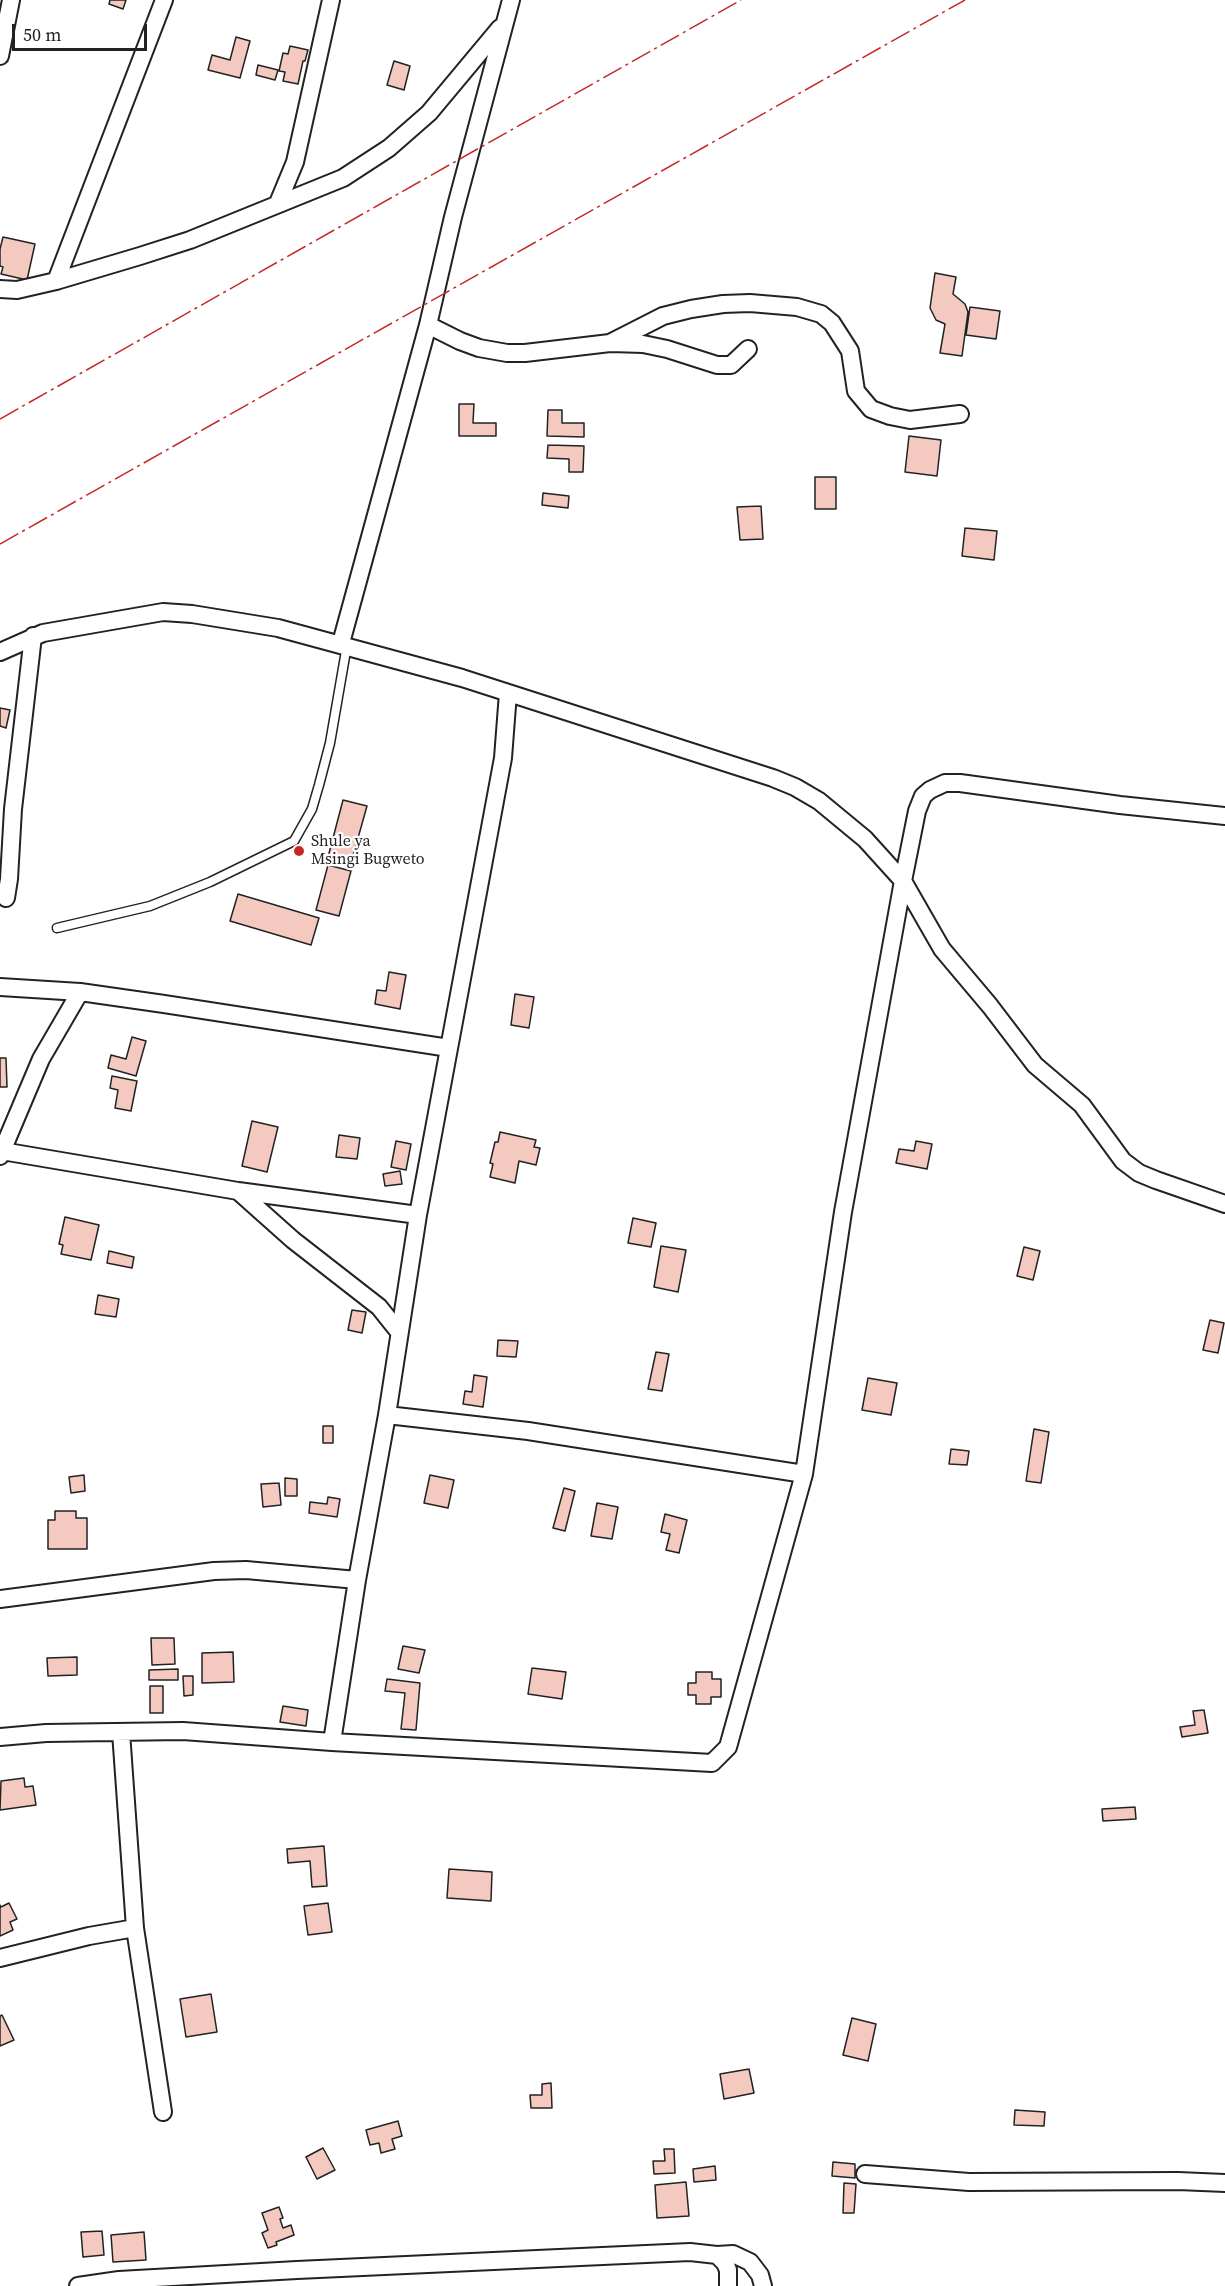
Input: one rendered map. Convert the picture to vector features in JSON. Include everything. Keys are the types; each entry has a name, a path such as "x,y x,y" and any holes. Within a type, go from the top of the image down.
{"street":[{"path":"0,56 11,0"},
{"path":"56,282 164,0"},
{"path":"278,203 295,162 331,0"},
{"path":"344,644 511,0"},
{"path":"0,289 16,290 56,282 190,240 343,178 388,148 429,112 505,22"},
{"path":"610,343 663,316 691,309 750,303 797,307 821,314 832,323 850,351 856,392 871,409 910,420 960,414"},
{"path":"428,325 460,342 507,353 549,351 610,343 643,344 717,365 731,365 748,349"},
{"path":"0,652 33,636 152,614 177,612 278,628 344,644 508,693 795,787 819,801 865,839 903,881 942,949 1035,1065 1082,1105 1123,1161 1139,1173 1225,1204"},
{"path":"6,898 13,809 33,636"},
{"path":"332,1742 357,1580 387,1415 417,1215 503,758 508,693"},
{"path":"0,1737 46,1733 222,1733 332,1742 712,1763 728,1747 804,1474 843,1212 903,881 917,811 923,796 945,783 1225,816"},
{"path":"0,987 80,992 449,1048"},
{"path":"80,992 42,1059 1,1154 238,1191 417,1215"},
{"path":"238,1191 293,1240 379,1307 399,1332"},
{"path":"387,1415 528,1431 804,1474"},
{"path":"0,1599 214,1571 246,1570 357,1580"},
{"path":"122,1732 135,1928 163,2112"},
{"path":"0,1958 89,1936 135,1928"},
{"path":"865,2174 969,2182 1178,2181 1225,2183"},
{"path":"78,2286 119,2280 690,2252 733,2254 750,2262 760,2275 763,2286"},
{"path":"717,2255 728,2270 728,2286"}],"lane":[{"path":"57,928 150,906 210,882 294,841 312,808 330,743 344,644"}],"building":[{"path":"110,0 126,0 123,9 109,4"},
{"path":"236,37 250,41 240,78 208,70 212,55 230,60"},
{"path":"290,46 308,50 298,84 283,81 285,72 279,71 283,53 288,54"},
{"path":"394,61 410,66 404,90 387,85"},
{"path":"258,65 278,70 275,80 256,75"},
{"path":"3,237 35,244 27,280 1,274 3,267 0,266 0,249"},
{"path":"935,273 956,277 953,294 965,304 968,312 962,356 940,353 945,324 936,320 930,308"},
{"path":"970,307 1000,311 996,339 966,335"},
{"path":"459,404 474,404 473,423 496,423 496,436 459,436"},
{"path":"548,410 562,410 562,423 584,423 584,437 547,436"},
{"path":"909,436 941,440 937,476 905,472"},
{"path":"548,445 584,446 583,472 569,472 569,459 547,458"},
{"path":"815,477 836,477 836,509 815,509"},
{"path":"543,493 569,496 568,508 542,505"},
{"path":"761,506 763,539 740,540 737,507"},
{"path":"965,528 997,531 994,560 962,556"},
{"path":"0,708 10,710 6,728 0,726"},
{"path":"343,800 367,806 351,863 328,857"},
{"path":"328,865 351,871 339,916 316,910"},
{"path":"238,894 319,918 311,945 230,921"},
{"path":"389,972 406,975 400,1009 375,1004 377,990 386,991"},
{"path":"515,994 534,997 529,1028 511,1025"},
{"path":"132,1037 146,1041 136,1076 108,1068 111,1055 126,1059"},
{"path":"0,1058 6,1058 7,1087 0,1087"},
{"path":"112,1076 137,1081 131,1111 115,1108 118,1090 110,1088"},
{"path":"252,1121 278,1127 267,1172 242,1166"},
{"path":"500,1132 536,1140 534,1147 540,1148 536,1165 519,1161 515,1183 490,1177 493,1164 490,1163"},
{"path":"339,1135 360,1138 357,1159 336,1157"},
{"path":"396,1141 411,1144 406,1170 391,1167"},
{"path":"916,1141 932,1144 927,1169 896,1163 899,1149 914,1151"},
{"path":"400,1171 402,1184 385,1186 383,1174"},
{"path":"65,1217 99,1225 91,1260 61,1254 63,1245 59,1244"},
{"path":"633,1218 656,1223 651,1247 628,1243"},
{"path":"661,1246 686,1250 678,1292 654,1287"},
{"path":"1024,1247 1040,1251 1033,1280 1017,1276"},
{"path":"109,1251 134,1257 132,1268 107,1263"},
{"path":"98,1295 119,1299 116,1317 95,1314"},
{"path":"352,1310 366,1312 362,1333 348,1330"},
{"path":"1210,1320 1224,1323 1218,1353 1203,1350"},
{"path":"498,1340 518,1341 516,1357 497,1356"},
{"path":"656,1352 669,1354 662,1391 648,1389"},
{"path":"474,1375 487,1377 483,1407 463,1404 465,1391 472,1392"},
{"path":"868,1378 897,1383 891,1415 862,1410"},
{"path":"323,1426 333,1426 333,1443 323,1443"},
{"path":"1034,1429 1049,1432 1041,1483 1026,1481"},
{"path":"951,1449 969,1451 967,1465 949,1464"},
{"path":"84,1475 85,1491 71,1493 69,1477"},
{"path":"430,1475 454,1480 448,1508 424,1503"},
{"path":"285,1478 297,1479 297,1496 285,1496"},
{"path":"279,1483 281,1505 263,1507 261,1484"},
{"path":"564,1488 575,1491 565,1531 553,1528"},
{"path":"328,1497 340,1499 337,1517 309,1513 310,1502 327,1504"},
{"path":"597,1503 618,1507 612,1539 591,1536"},
{"path":"55,1511 76,1511 76,1518 87,1518 87,1549 48,1549 48,1520 55,1520"},
{"path":"665,1514 687,1520 679,1553 666,1550 670,1534 661,1532"},
{"path":"151,1638 174,1638 175,1664 152,1665"},
{"path":"403,1646 425,1650 419,1673 398,1669"},
{"path":"233,1652 234,1682 202,1683 202,1653"},
{"path":"77,1657 77,1675 48,1676 47,1658"},
{"path":"532,1668 566,1672 562,1699 528,1694"},
{"path":"178,1669 178,1680 149,1680 149,1670"},
{"path":"696,1672 712,1672 712,1679 721,1679 721,1697 711,1697 711,1704 696,1704 696,1695 688,1695 688,1683 696,1683"},
{"path":"183,1676 193,1676 193,1695 184,1696"},
{"path":"387,1679 420,1683 416,1730 401,1729 405,1693 385,1691"},
{"path":"150,1686 163,1686 163,1713 150,1713"},
{"path":"283,1706 308,1710 306,1726 280,1722"},
{"path":"1204,1710 1208,1733 1182,1737 1180,1727 1195,1725 1193,1711"},
{"path":"24,1778 25,1787 33,1786 36,1805 0,1810 1,1781"},
{"path":"1135,1807 1136,1819 1103,1821 1102,1809"},
{"path":"324,1846 327,1886 312,1887 310,1861 288,1863 287,1849"},
{"path":"449,1869 492,1872 491,1901 447,1898"},
{"path":"9,1903 17,1919 10,1922 13,1930 0,1936 0,1905 1,1907"},
{"path":"328,1903 332,1932 308,1935 304,1906"},
{"path":"211,1994 217,2032 186,2037 180,1999"},
{"path":"2,2015 14,2040 0,2046 0,2016"},
{"path":"852,2018 876,2024 868,2061 843,2055"},
{"path":"749,2069 754,2093 724,2099 720,2074"},
{"path":"551,2083 552,2108 531,2108 530,2095 542,2095 542,2084"},
{"path":"1015,2110 1045,2112 1044,2126 1014,2125"},
{"path":"398,2121 402,2136 392,2139 395,2149 381,2153 379,2143 370,2145 366,2130"},
{"path":"323,2148 335,2170 317,2179 306,2157"},
{"path":"664,2149 674,2149 675,2173 654,2174 653,2161 665,2161"},
{"path":"833,2162 855,2164 855,2178 832,2176"},
{"path":"715,2166 716,2180 694,2182 693,2169"},
{"path":"686,2182 689,2216 657,2218 655,2185"},
{"path":"844,2183 856,2184 854,2213 843,2213"},
{"path":"279,2207 283,2218 280,2219 283,2228 291,2225 294,2235 268,2248 262,2233 268,2230 262,2213"},
{"path":"102,2231 104,2255 83,2257 81,2232"},
{"path":"144,2232 146,2260 113,2262 111,2235"}],"power":[{"path":"0,419 741,0"},
{"path":"0,544 965,0"}],"place":[{"name":"Shule ya Msingi Bugweto","path":"299,851"}]}
